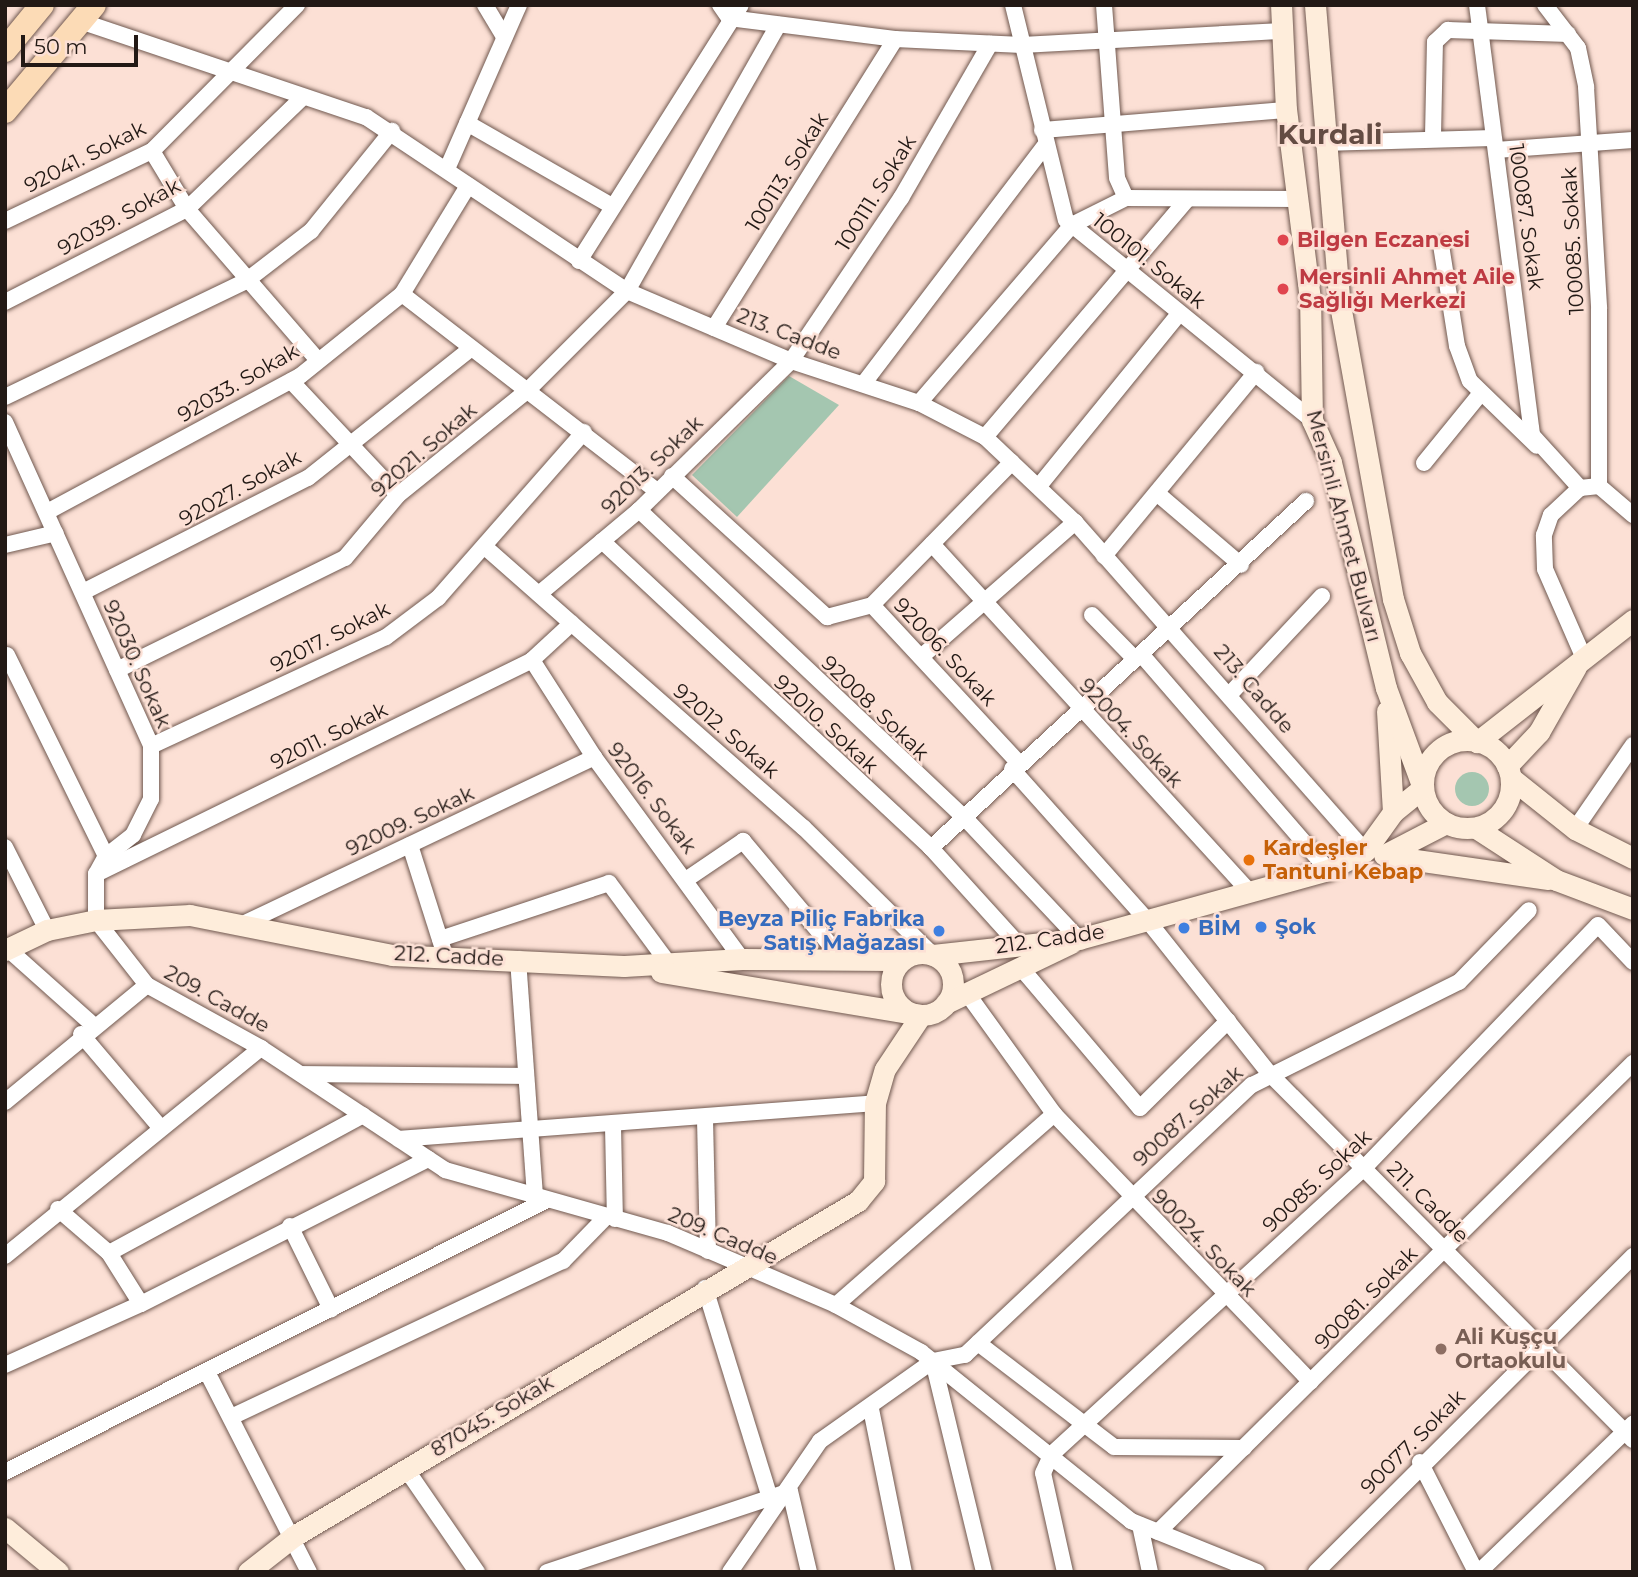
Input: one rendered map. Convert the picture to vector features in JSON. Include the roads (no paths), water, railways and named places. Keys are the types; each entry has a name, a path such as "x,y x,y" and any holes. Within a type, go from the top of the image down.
{"main road":[{"path":"5,50 42,5"},
{"path":"5,111 87,13"}],"street":[{"name":"92041. Sokak","path":"5,221 152,151 232,75 297,5"},
{"path":"485,5 505,37"},
{"path":"447,169 519,5"},
{"path":"579,261 725,12 741,5"},
{"name":"100101. Sokak","path":"1013,5 1066,220 1312,420"},
{"path":"1104,5 1117,178 1126,198"},
{"name":"Mersinli Ahmet Bulvarı","path":"1281,5 1286,110 1310,299 1312,420 1331,463 1386,688 1423,788"},
{"name":"Mersinli Ahmet Bulvarı","path":"1315,5 1323,143 1339,299 1393,599 1410,653 1437,702 1477,741"},
{"name":"100087. Sokak","path":"1477,5 1535,441"},
{"name":"100085. Sokak","path":"1545,5 1578,48 1586,87 1599,309 1599,486"},
{"path":"725,12 778,25 895,39 990,44 1022,45 1105,38 1283,31"},
{"name":"213. Cadde","path":"87,13 232,75 303,97 392,131 468,186 627,290 791,361 919,402 985,437 1075,522 1231,693 1365,851"},
{"name":"92021. Sokak","path":"117,670 345,558 398,495 527,391 627,290 778,25"},
{"path":"1433,136 1435,41 1447,30 1568,34"},
{"name":"100113. Sokak","path":"714,328 895,39"},
{"name":"100111. Sokak","path":"791,361 901,198 990,44"},
{"name":"92039. Sokak","path":"5,302 187,209 303,97"},
{"path":"864,383 1044,137 1113,126 1286,110"},
{"path":"467,123 612,206"},
{"path":"5,397 246,281 311,231 392,131"},
{"path":"1323,143 1433,136 1494,144 1590,145 1633,140"},
{"path":"152,151 187,209 246,281 318,360"},
{"name":"92033. Sokak","path":"47,512 292,381 402,294 468,186"},
{"path":"919,402 1072,225 1126,198 1186,201 1296,199"},
{"path":"985,437 1186,201"},
{"path":"1441,245 1457,346 1480,394 1535,441 1580,488"},
{"path":"402,294 657,491"},
{"path":"1039,486 1179,314"},
{"name":"92027. Sokak","path":"83,592 308,478 348,442 470,349"},
{"name":"92013. Sokak","path":"539,594 639,510 791,361"},
{"path":"1104,556 1158,494 1256,372"},
{"path":"292,381 398,495"},
{"path":"1423,463 1480,394"},
{"name":"92030. Sokak","path":"5,422 151,746 151,799 133,835 106,856 96,874 96,920"},
{"name":"92017. Sokak","path":"151,746 386,637 438,598 584,432"},
{"path":"872,605 1012,462"},
{"name":"92006. Sokak","path":"672,476 827,617 872,605 921,657 1148,921"},
{"path":"1583,656 1545,569 1544,535 1566,496 1580,488 1599,486 1633,515"},
{"path":"1158,494 1241,565"},
{"path":"931,848 1015,766 1241,565 1306,501"},
{"name":"92008. Sokak","path":"639,510 963,816 1079,939"},
{"path":"921,657 988,603 1075,522"},
{"path":"5,545 56,533"},
{"name":"92010. Sokak","path":"602,541 931,848 1017,943"},
{"name":"92004. Sokak","path":"932,544 988,603 1078,708 1247,889"},
{"name":"92012. Sokak","path":"485,547 804,828 933,955"},
{"path":"1231,693 1322,596"},
{"path":"1092,615 1138,656 1328,870"},
{"path":"1477,741 1583,656 1633,620"},
{"name":"92011. Sokak","path":"96,874 532,660 572,623"},
{"path":"6,655 106,856"},
{"path":"1476,828 1507,804 1509,772 1539,732 1583,656"},
{"name":"92016. Sokak","path":"532,660 594,757 687,879 742,959"},
{"path":"1386,688 1393,812"},
{"path":"1633,858 1576,829 1477,741 1463,740 1438,751 1429,762 1423,788 1435,815 1446,823 1476,828 1556,880 1633,909"},
{"path":"1576,829 1625,776 1633,745"},
{"name":"92009. Sokak","path":"243,924 594,757"},
{"path":"1423,788 1393,812 1365,851 1556,880"},
{"path":"1388,856 1446,823"},
{"path":"687,879 743,841 843,960"},
{"path":"410,845 443,948 609,883 669,964"},
{"path":"5,847 47,930"},
{"name":"212. Cadde","path":"933,955 1017,943 1079,939 1148,921 1247,889 1328,870 1365,851"},
{"name":"90087. Sokak","path":"933,1361 965,1355 1130,1197 1269,1073 1459,982 1529,910"},
{"name":"212. Cadde","path":"6,949 47,930 96,920 190,915 393,956 443,948 518,959 624,966 742,959 902,960"},
{"name":"209. Cadde","path":"96,920 147,985 303,1074 445,1170 540,1200 668,1233 835,1305 933,1361 1140,1525 1257,1572"},
{"name":"211. Cadde","path":"1148,921 1269,1073 1540,1346 1630,1432"},
{"name":"90085. Sokak","path":"1052,1454 1364,1168 1598,925 1633,962"},
{"path":"399,1139 705,1119 875,1102 895,1050 921,1015 969,996 1079,939"},
{"path":"6,949 87,1030 160,1127"},
{"path":"921,1015 901,1008 891,989 902,960 933,955 952,976 946,1003"},
{"path":"5,1472 331,1309 540,1200 530,1132 518,959"},
{"path":"624,966 921,1015"},
{"path":"1022,968 1140,1108 1228,1021"},
{"path":"8,1093 147,985"},
{"name":"90024. Sokak","path":"969,996 1054,1114 1130,1197 1311,1382"},
{"path":"5,1256 58,1209 261,1048"},
{"name":"90081. Sokak","path":"1158,1532 1633,1063"},
{"path":"303,1074 526,1076"},
{"name":"87045. Sokak","path":"248,1572 294,1536 741,1266 858,1201 874,1181 875,1102"},
{"path":"835,1305 1054,1114"},
{"path":"109,1252 363,1115"},
{"path":"705,1119 708,1251"},
{"path":"231,1418 563,1261 611,1218 613,1126"},
{"path":"5,1365 141,1304 428,1158"},
{"path":"58,1209 109,1252 141,1304"},
{"path":"290,1226 331,1309"},
{"name":"90077. Sokak","path":"1315,1572 1420,1462 1633,1256"},
{"path":"705,1288 770,1498"},
{"path":"978,1343 1082,1427 1114,1447 1244,1448"},
{"path":"730,1572 790,1491 820,1441 871,1409 933,1361 984,1572"},
{"path":"207,1372 294,1536 309,1572"},
{"path":"871,1409 904,1572"},
{"path":"1420,1462 1478,1572 1630,1432"},
{"path":"1052,1454 1043,1473 1065,1572"},
{"path":"406,1469 477,1572"},
{"path":"547,1572 790,1491"},
{"path":"790,1491 809,1572"},
{"path":"1140,1525 1150,1572"},
{"path":"5,1528 58,1572"}],"place":[{"name":"Bilgen Eczanesi","path":"1283,240"},
{"name":"Mersinli Ahmet Aile Sağlığı Merkezi","path":"1283,289"},
{"name":"Kardeşler Tantuni Kebap","path":"1249,860"},
{"name":"Şok","path":"1261,927"},
{"name":"BİM","path":"1184,928"},
{"name":"Beyza Piliç Fabrika Satış Mağazası","path":"939,931"},
{"name":"Ali Kuşçu Ortaokulu","path":"1441,1349"}],"district":[{"name":"Kurdali","path":"1330,134"}]}
